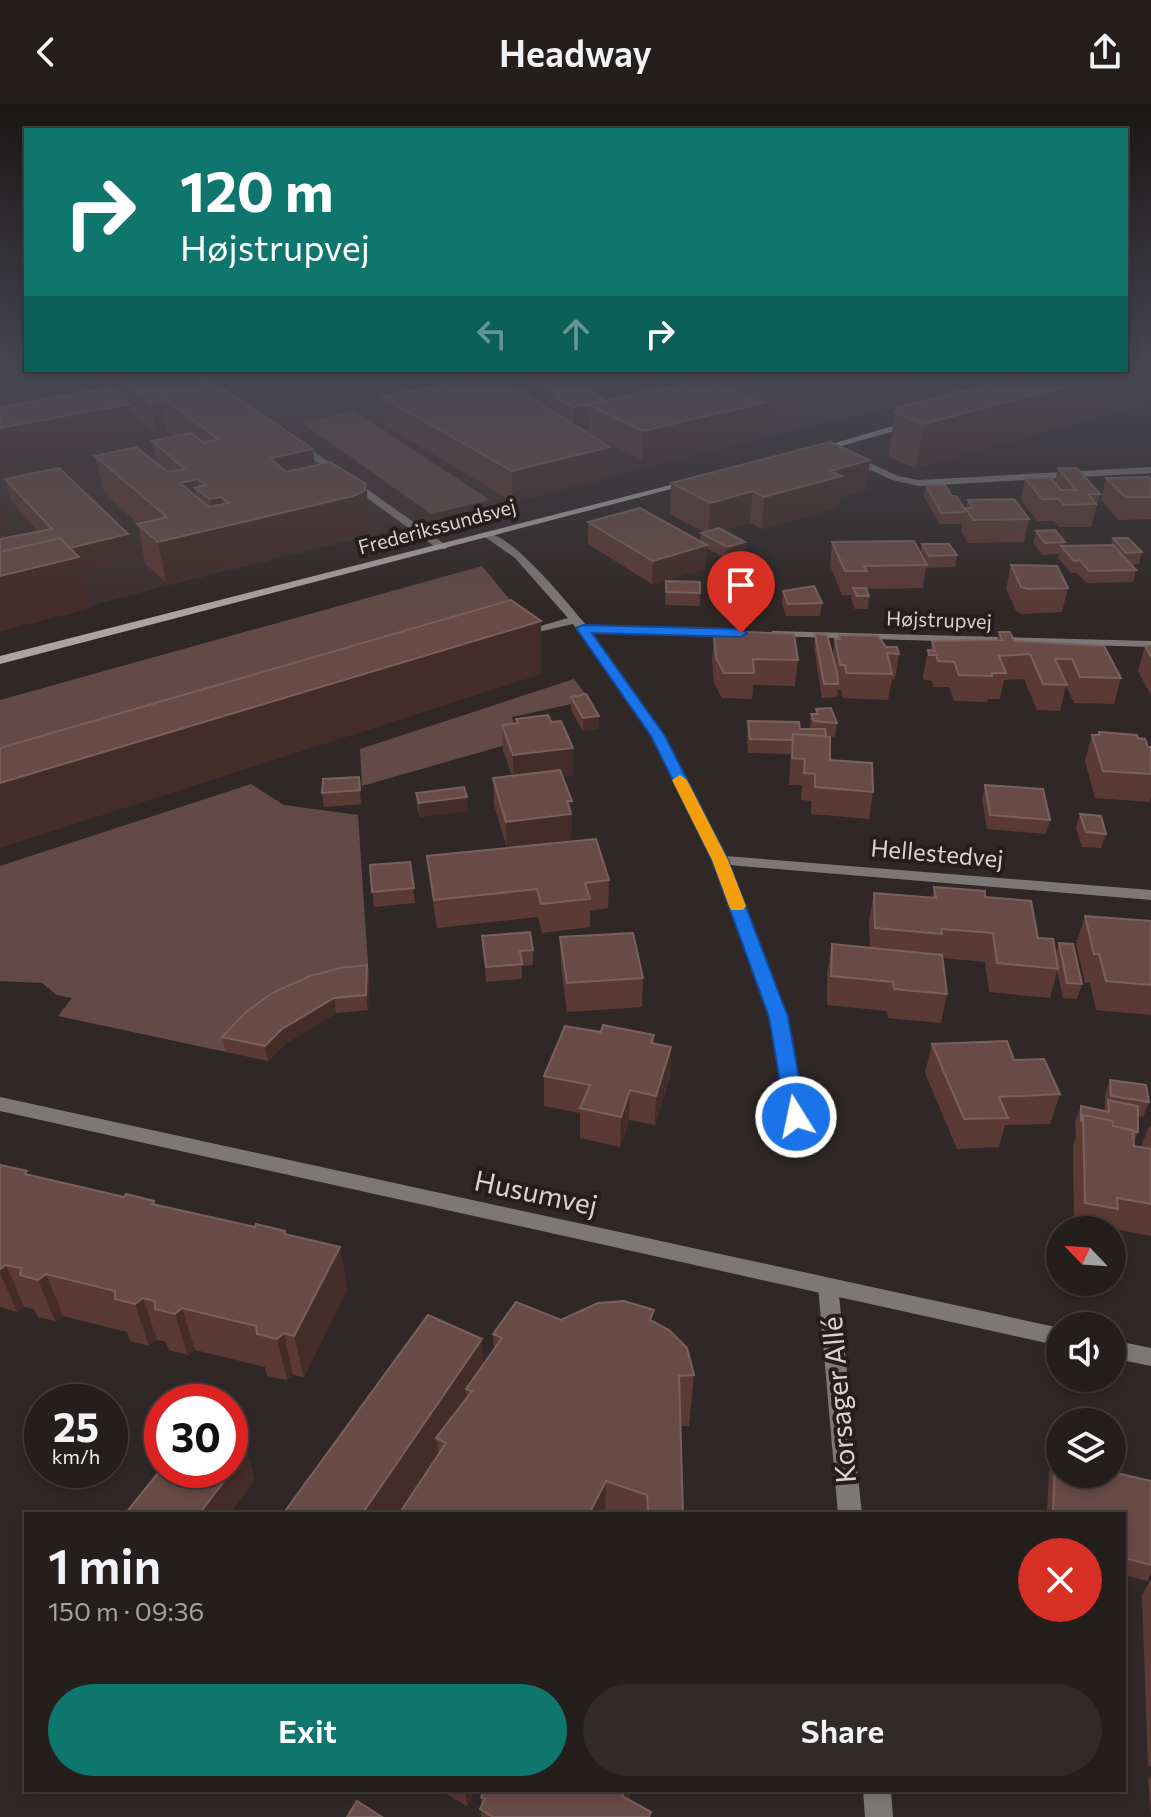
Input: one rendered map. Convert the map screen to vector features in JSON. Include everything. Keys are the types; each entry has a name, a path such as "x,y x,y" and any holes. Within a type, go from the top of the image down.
{"main road":[{"path":"797,455 812,451"},
{"name":"Frederikssundsvej","path":"0,660 707,478"}],"street":[{"path":"306,451 442,547"},
{"path":"836,451 895,478 919,483 1151,470"},
{"path":"489,535 519,556 578,624 658,736 720,860 779,1017 796,1117"},
{"path":"504,640 578,624"},
{"name":"Højstrupvej","path":"578,624 1151,644"},
{"name":"Hellestedvej","path":"720,860 1151,895"},
{"name":"Husumvej","path":"0,1104 1046,1334"},
{"name":"Korsager Allé","path":"828,1286 850,1512"},
{"path":"1126,1352 1151,1357"},
{"path":"877,1792 879,1817"}],"shaded area":[{"path":"0,451 713,451 154,589 0,630"},
{"path":"342,451 415,451 490,500 431,514"},
{"path":"482,566 525,618 0,777 0,700"},
{"path":"574,679 590,700 512,717 520,741 362,786 360,749"},
{"path":"251,784 284,805 358,815 369,979 343,983 226,1052 58,1016 72,998 57,995 42,983 0,981 0,866"}],"building":[{"path":"118,451 141,451 168,472 185,469 164,451 304,451 270,458 286,472 330,462 366,484 364,491 353,496 158,542 137,524 167,517 95,456","holes":["198,479 206,485 195,488 210,499 221,497 229,503 209,507 180,483"]},
{"path":"477,451 594,451 512,471"},
{"path":"795,451 850,451 870,460 830,471 842,476 764,497 753,491 710,503 671,483"},
{"path":"59,468 128,534 70,548 60,538 0,552 0,539 52,529 5,479"},
{"path":"1058,468 1077,468 1100,494 1088,494 1096,504 1064,505 1059,499 1042,499 1025,478 1051,478 1061,490 1076,490"},
{"path":"1106,478 1151,479 1151,497 1125,497"},
{"path":"926,485 945,485 952,496 956,496 964,512 941,513"},
{"path":"1014,499 1029,519 973,520 965,508 973,508 968,500"},
{"path":"640,508 707,545 653,561 588,522"},
{"path":"719,528 745,542 727,547 701,533"},
{"path":"1055,530 1065,542 1045,543 1036,531"},
{"path":"60,538 79,557 0,576 0,552"},
{"path":"1113,538 1128,538 1142,552 1126,553"},
{"path":"914,541 927,565 864,566 867,571 845,571 832,542"},
{"path":"922,544 949,544 957,555 929,556"},
{"path":"1113,545 1136,570 1089,571 1080,560 1074,561 1061,546"},
{"path":"1011,565 1057,566 1068,588 1021,587"},
{"path":"666,581 700,582 700,593 666,592"},
{"path":"814,586 822,603 788,604 783,591"},
{"path":"740,587 767,588 768,593 741,593"},
{"path":"853,588 866,588 869,596 857,596"},
{"path":"511,600 541,621 0,783 0,748"},
{"path":"723,631 794,634 798,660 753,659 754,673 724,673 716,658 714,635"},
{"path":"999,632 1010,632 1014,641 1104,646 1121,678 1080,677 1072,659 1055,659 1067,685 1043,684 1030,654 999,656 1006,673 992,673 992,676 959,675 954,662 938,661 936,655 929,655 928,650 935,651 932,641 1002,640"},
{"path":"815,634 827,635 838,684 824,684"},
{"path":"839,635 878,636 886,647 897,647 899,654 887,653 892,674 846,673 845,665 840,665 835,639 840,639"},
{"path":"586,694 599,716 583,718 571,697"},
{"path":"831,708 837,723 814,721 811,714 818,714 816,709"},
{"path":"548,715 551,722 561,721 573,748 513,755 502,725 518,723 516,719"},
{"path":"748,721 799,722 800,729 825,729 826,736 793,734 792,740 750,739"},
{"path":"1099,732 1137,735 1145,739 1151,747 1151,774 1103,771 1092,735 1099,735"},
{"path":"793,734 830,737 830,760 872,763 873,792 815,787 815,774 804,773 805,759 792,758"},
{"path":"560,770 572,801 567,801 571,814 506,822 493,778"},
{"path":"359,777 360,790 322,793 323,779"},
{"path":"985,785 1043,789 1050,820 990,815"},
{"path":"464,787 467,797 419,803 416,793"},
{"path":"1080,814 1101,816 1106,834 1086,832"},
{"path":"596,839 609,880 585,883 590,899 541,904 537,889 434,900 427,856"},
{"path":"410,862 414,888 372,892 370,865"},
{"path":"934,887 985,891 985,897 1031,901 1038,938 1053,939 1058,969 997,963 993,933 941,929 942,934 875,928 874,893 936,898"},
{"path":"1085,916 1151,921 1151,985 1106,981 1099,954 1094,954"},
{"path":"530,932 533,950 520,951 522,964 486,967 482,936"},
{"path":"633,933 643,978 567,983 560,937"},
{"path":"1059,943 1073,944 1082,984 1067,983"},
{"path":"832,944 942,955 947,994 894,989 893,982 831,976"},
{"path":"367,965 366,995 334,998 282,1029 265,1046 222,1037 246,1012 272,993 310,976"},
{"path":"603,1025 654,1035 651,1043 671,1047 656,1096 630,1090 621,1117 580,1108 590,1085 544,1076 565,1026 601,1032"},
{"path":"1007,1041 1014,1060 1044,1059 1060,1094 999,1097 1008,1118 964,1119 932,1044"},
{"path":"1110,1080 1146,1085 1149,1102 1111,1096"},
{"path":"1108,1100 1138,1106 1138,1132 1113,1126 1113,1121 1083,1115 1081,1122 1081,1106 1109,1112"},
{"path":"1083,1115 1113,1121 1113,1126 1133,1130 1134,1146 1151,1149 1151,1204 1117,1198 1118,1209 1085,1203"},
{"path":"0,1165 27,1171 25,1174 124,1197 126,1194 154,1201 152,1204 255,1227 256,1224 340,1247 294,1336 284,1333 277,1339 257,1334 256,1326 182,1308 175,1314 155,1309 155,1301 143,1298 135,1304 115,1299 115,1291 46,1274 38,1280 20,1275 21,1268 6,1265 0,1269"},
{"path":"624,1301 654,1310 650,1320 669,1330 687,1348 694,1375 679,1376 683,1512 650,1512 647,1495 606,1481 590,1512 400,1512 446,1443 436,1438 472,1391 466,1389 502,1338 493,1334 516,1302 561,1320 598,1303"},
{"path":"428,1315 482,1339 363,1512 284,1512"},
{"path":"1126,1475 1151,1481 1151,1565 1126,1559 1126,1512 1053,1512 1054,1488 1126,1488"},
{"path":"146,1488 219,1488 201,1512 127,1512"},
{"path":"483,1792 623,1792 622,1796 651,1812 649,1817 493,1817 480,1809 485,1799 481,1797"},
{"path":"357,1801 382,1817 347,1817"}],"slow traffic":[{"path":"680,780 720,860 737,906"}],"route":[{"path":"741,633 583,628 658,736 720,860 779,1017 796,1117"}]}
